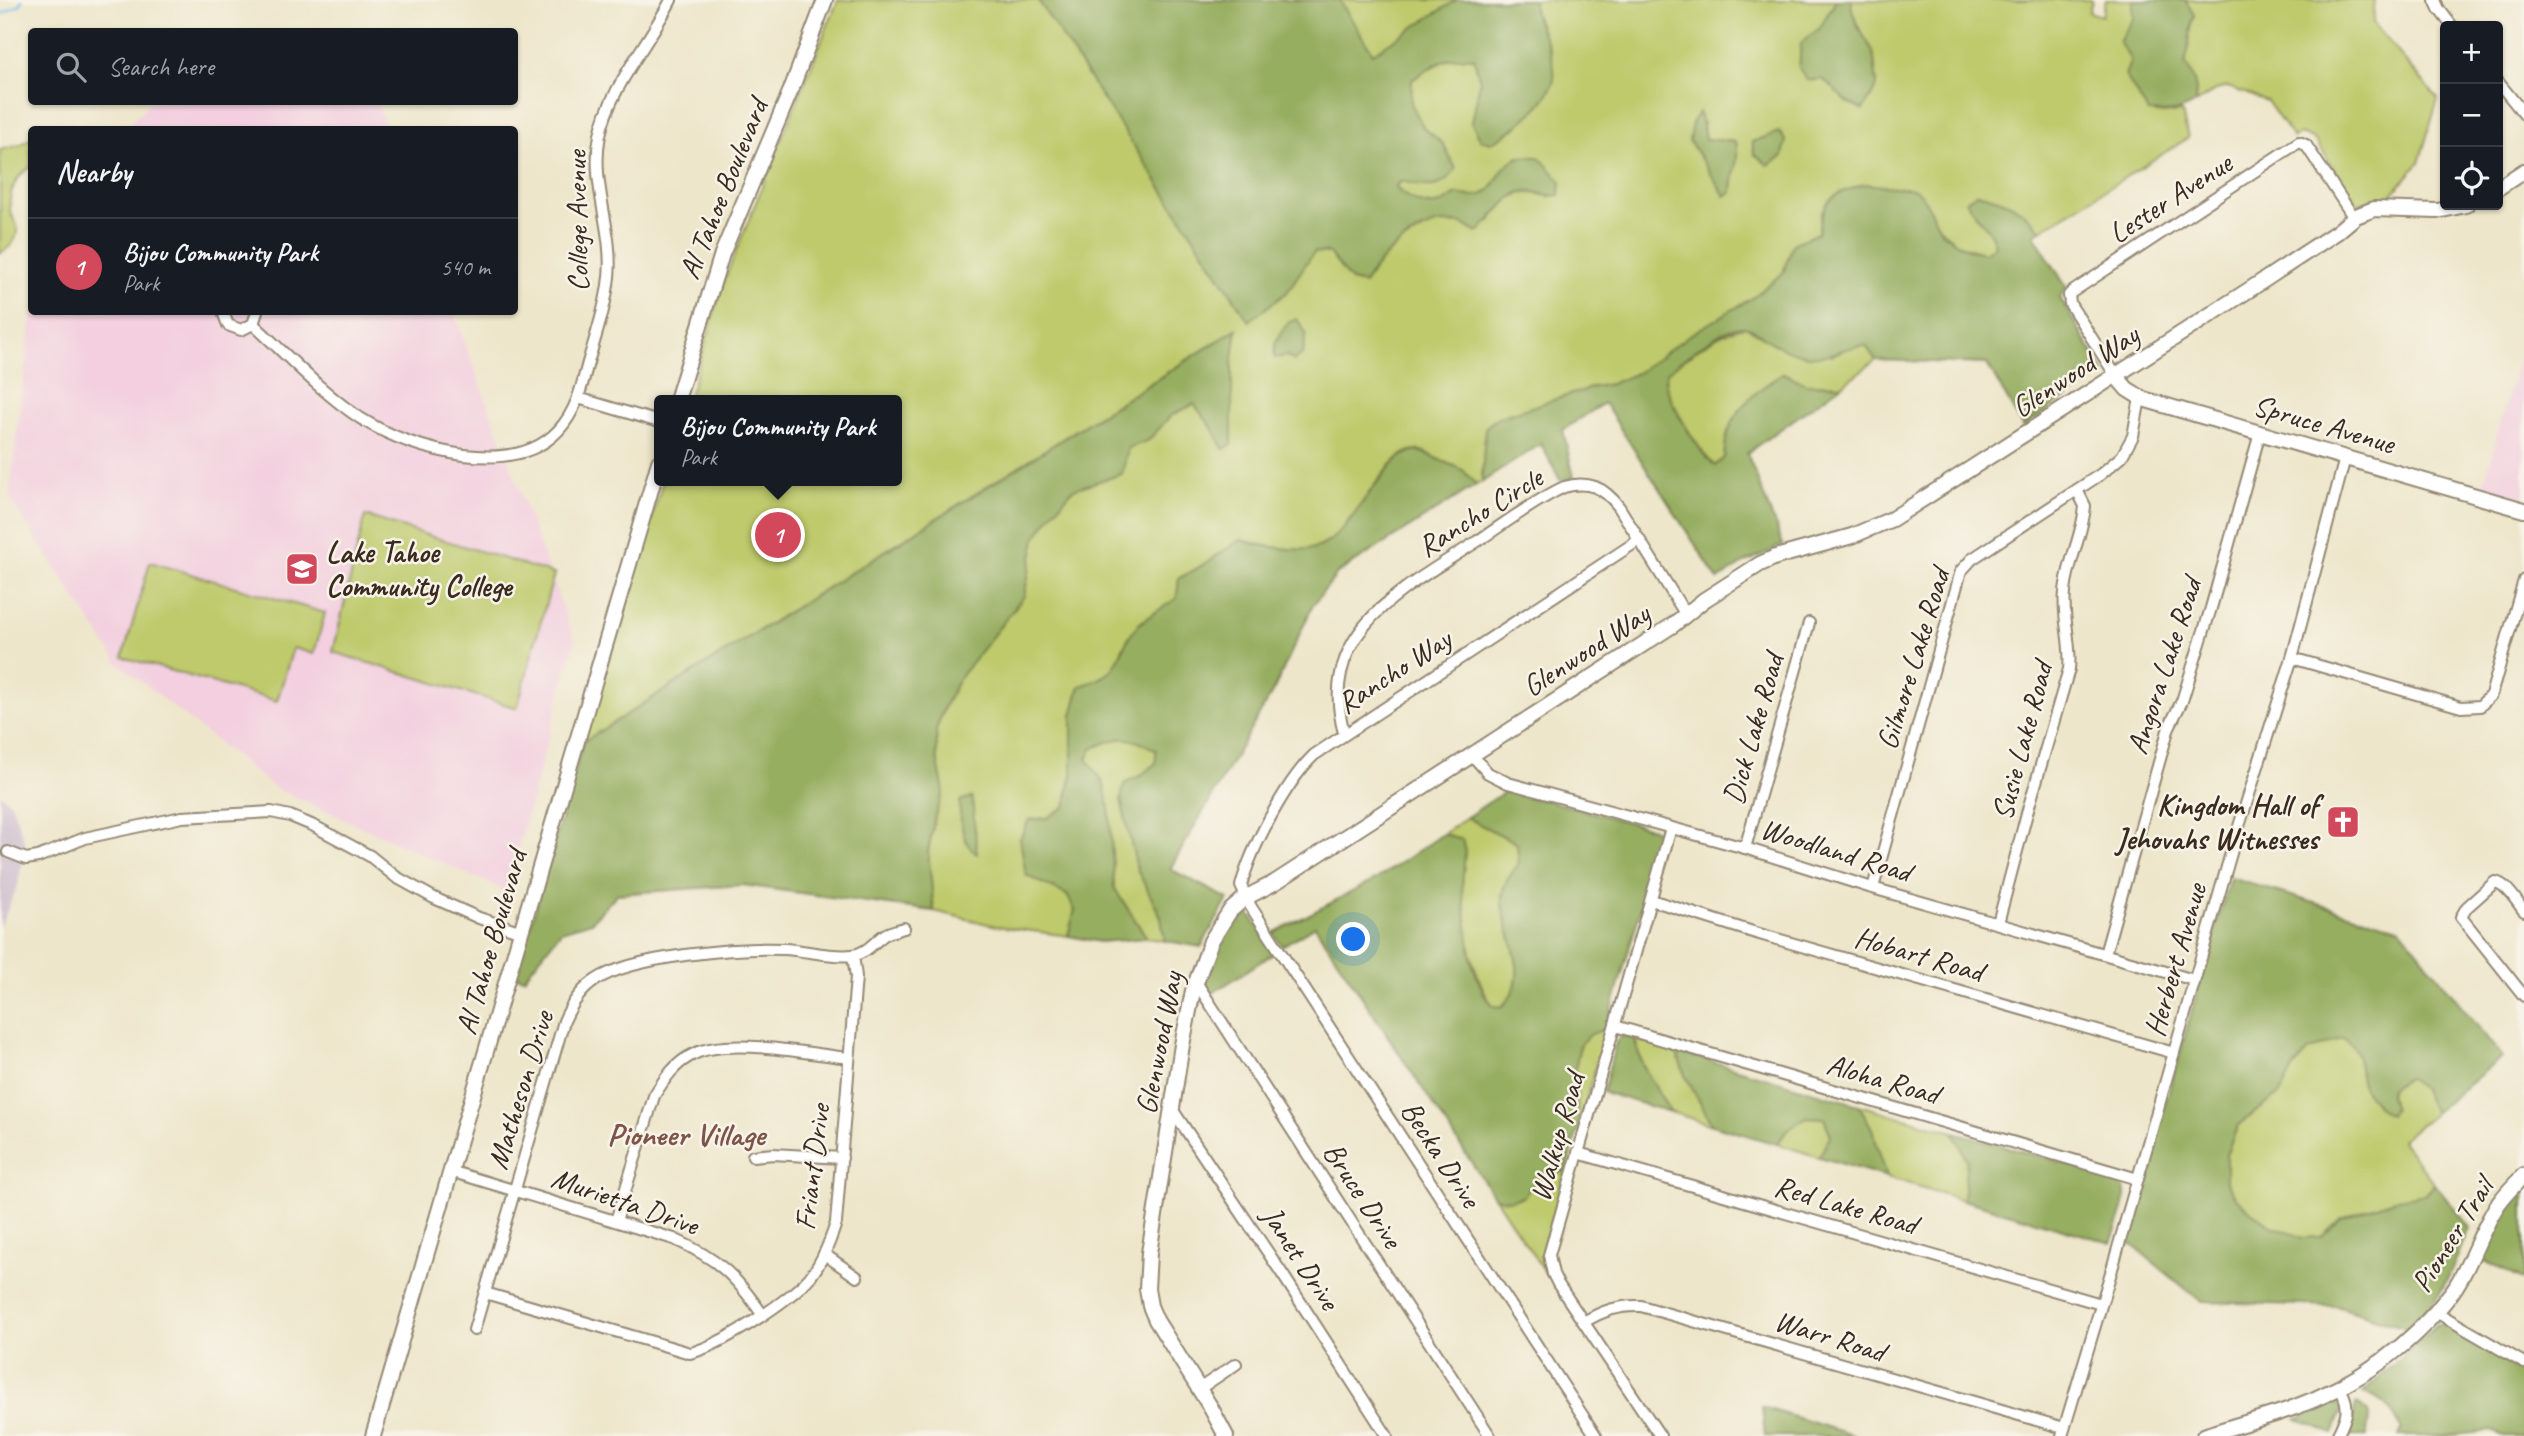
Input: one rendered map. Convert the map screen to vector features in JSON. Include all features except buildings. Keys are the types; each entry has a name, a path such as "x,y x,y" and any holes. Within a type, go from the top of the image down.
{"street":[{"name":"College Avenue","path":"224,315 228,325 241,330 253,324 339,402 360,417 406,441 437,450 497,458 532,450 546,442 570,415 578,398 601,315 609,274 608,236 597,174 600,134 613,97 671,0"},
{"name":"Al Tahoe Boulevard","path":"678,395 722,254 791,90 825,0"},
{"path":"2435,0 2448,21"},
{"path":"2500,84 2524,114"},
{"name":"Lester Avenue","path":"2116,376 2068,299 2072,292 2303,142 2354,218"},
{"path":"2503,185 2524,171"},
{"name":"Glenwood Way","path":"1226,1436 1156,1320 1147,1289 1149,1253 1182,1045 1196,982 1211,941 1236,904 1274,883 1472,755 1686,615 1724,586 1776,557 1852,536 1892,519 2116,376 2354,218 2374,209 2442,210"},
{"path":"253,324 256,315"},
{"name":"Spruce Avenue","path":"2116,376 2127,389 2140,398 2524,510"},
{"path":"578,398 654,421"},
{"name":"Gilmore Lake Road","path":"1873,888 1961,571 1972,559 2077,490 2122,456 2136,424 2140,398"},
{"name":"Angora Lake Road","path":"2105,954 2169,727 2182,701 2211,608 2260,433"},
{"name":"Herbert Avenue","path":"2063,1432 2252,779 2292,658 2345,458"},
{"name":"Al Tahoe Boulevard","path":"373,1436 654,479"},
{"name":"Rancho Circle","path":"1344,733 1336,702 1338,676 1365,625 1401,591 1555,491 1573,485 1593,485 1607,493 1686,615"},
{"name":"Susie Lake Road","path":"1998,923 2069,669 2070,645 2064,607 2065,589 2085,506 2077,490"},
{"name":"Rancho Way","path":"1245,898 1242,881 1285,791 1314,755 1639,540"},
{"path":"2292,658 2461,707 2480,706 2491,695 2524,580"},
{"name":"Dick Lake Road","path":"1745,848 1809,623"},
{"name":"Woodland Road","path":"1472,755 1488,773 1508,783 1745,848 1873,888 2194,980"},
{"path":"8,852 26,859 38,857 85,838 181,817 271,811 314,826 370,856 396,877 434,898 479,918 522,932"},
{"name":"Walkup Road","path":"1660,1436 1553,1274 1549,1255 1671,828"},
{"path":"2524,911 2504,886 2495,882 2466,907 2462,914 2464,921 2524,996"},
{"name":"Becka Drive","path":"1245,898 1596,1436"},
{"name":"Hobart Road","path":"1651,900 1769,937 2174,1053"},
{"path":"853,955 872,946 886,934 904,928"},
{"name":"Matheson Drive","path":"474,1330 564,1021 572,1004 596,980 611,972 653,961 733,950 783,949 853,955"},
{"name":"Friant Drive","path":"485,1293 690,1353 712,1345 797,1290 812,1274 824,1255 836,1223 856,977 853,955"},
{"name":"Bruce Drive","path":"1196,982 1490,1436"},
{"name":"Aloha Road","path":"1615,1026 2138,1178"},
{"path":"616,1222 653,1096 677,1065 694,1054 736,1046 849,1058"},
{"name":"Janet Drive","path":"1172,1109 1387,1436"},
{"name":"Red Lake Road","path":"1578,1153 2101,1304"},
{"path":"754,1156 773,1154 842,1158"},
{"name":"Murietta Drive","path":"450,1171 674,1239 719,1263 737,1280 762,1314"},
{"name":"Pioneer Trail","path":"2204,1436 2288,1410 2340,1388 2389,1356 2436,1312 2459,1281 2499,1202 2524,1175"},
{"path":"824,1255 857,1277"},
{"name":"Warr Road","path":"1584,1322 1605,1311 1640,1306 2063,1432"},
{"path":"2436,1312 2488,1345 2524,1363"},
{"path":"1199,1389 1236,1364"},
{"path":"2337,1436 2348,1409 2340,1388"}],"shaded area":[{"path":"147,105 378,105 386,126 128,126"},
{"name":"Lake Tahoe Community College","path":"32,315 455,315 575,641 506,891 276,789 118,663 9,497"},
{"path":"2524,339 2524,498 2483,486"},
{"path":"0,794 11,803 25,843 18,885 0,927"}],"green space":[{"path":"838,0 1038,0 1249,320 1301,269 1314,252 1329,253 1351,281 1364,284 1395,246 1435,223 1490,221 1504,204 1522,193 1551,197 1503,170 1490,190 1480,196 1457,194 1436,205 1414,201 1395,187 1443,144 1423,127 1410,103 1412,80 1434,66 1457,58 1474,58 1480,81 1477,99 1481,140 1491,143 1518,127 1551,53 1533,9 1534,0 1836,0 1819,29 1801,43 1823,78 1847,101 1869,100 1877,85 1873,51 1857,25 1851,6 1852,0 2092,0 2089,12 2102,16 2106,0 2133,0 2133,19 2119,42 2131,60 2133,85 2148,111 2163,114 2182,112 2188,138 2041,230 2012,205 1976,193 1974,214 1992,231 1996,246 1985,253 1954,241 1932,216 1822,211 1818,233 1793,244 1783,273 1752,298 1688,336 1639,372 1611,384 1497,418 1485,428 1482,482 1476,485 1459,469 1422,451 1405,453 1381,476 1345,525 1321,546 1292,549 1241,540 1179,578 1177,598 1123,647 1116,669 1099,680 1080,686 1072,716 1072,775 1065,807 1047,818 1029,820 1026,875 1068,895 1075,910 1068,936 996,926 934,911 928,851 943,791 936,730 944,707 960,677 1024,596 1036,537 1073,489 1121,474 1128,448 1149,440 1170,416 1194,404 1211,426 1223,449 1232,444 1232,364 1236,329 583,742 661,486 902,486 902,395 690,395 724,281","holes":["1703,123 1705,139 1736,142 1737,156 1732,192 1700,158 1689,140"]},
{"path":"1038,0 1339,0 1373,53 1457,0 1534,0 1535,16 1554,69 1551,88 1538,107 1491,143 1481,140 1472,123 1480,81 1474,58 1441,62 1426,70 1412,80 1411,103 1423,127 1443,144 1456,169 1438,185 1425,186 1401,181 1395,187 1414,200 1430,205 1441,203 1457,194 1481,195 1488,191 1508,164 1519,157 1527,156 1539,157 1561,181 1560,195 1521,192 1507,201 1477,233 1462,224 1448,223 1419,231 1381,261 1364,284 1351,281 1329,253 1314,252 1287,292 1249,321"},
{"path":"1339,0 1457,0 1373,54"},
{"path":"1836,0 1852,0 1851,6 1857,25 1873,51 1877,85 1863,110 1847,102 1823,79 1808,81 1799,68 1801,43 1819,29"},
{"path":"2133,0 2185,0 2194,15 2185,63 2194,82 2196,103 2173,112 2148,112 2125,75 2131,60 2119,42 2133,19"},
{"path":"2185,0 2375,0 2373,23 2438,99 2419,163 2387,200 2358,205 2315,140 2300,134 2293,138 2267,101 2228,87 2216,90 2196,103 2194,82 2185,63 2194,15"},
{"path":"1699,112 1705,139 1736,142 1732,192 1725,196 1689,140 1692,123"},
{"path":"1779,132 1786,141 1783,156 1768,165 1754,154 1752,142"},
{"path":"28,140 28,169 17,179 10,197 10,210 17,226 17,235 10,246 0,253 0,150"},
{"path":"1864,184 1915,189 1922,195 1942,233 1968,250 1985,253 1995,246 1987,228 1966,201 1976,193 2005,201 2026,215 2041,230 2034,235 2067,288 2060,298 2104,372 2023,427 1987,364 1876,360 1866,346 1828,355 1803,355 1780,347 1752,329 1745,327 1727,331 1667,372 1666,381 1668,392 1686,427 1715,466 1724,458 1728,433 1739,412 1759,390 1783,373 1806,384 1842,385 1747,453 1783,545 1742,564 1718,580 1604,403 1563,430 1574,478 1560,480 1541,444 1482,482 1485,428 1497,418 1611,384 1639,372 1688,336 1752,298 1783,273 1793,244 1818,233 1824,211 1831,199"},
{"path":"1297,319 1306,333 1303,353 1294,361 1287,356 1274,358 1275,343 1289,321"},
{"path":"1746,327 1775,344 1833,355 1852,345 1866,346 1876,360 1842,385 1805,384 1783,373 1728,431 1724,458 1715,466 1694,440 1679,415 1668,392 1667,372 1725,333"},
{"path":"1237,329 1232,364 1232,444 1224,449 1194,404 1170,416 1149,440 1128,448 1122,474 1073,489 1036,537 1024,596 960,677 944,707 936,730 937,758 944,791 935,816 928,851 934,911 742,885 617,894 591,922 561,931 524,978 516,976 583,742"},
{"path":"1417,450 1463,470 1476,485 1338,573 1313,605 1274,689 1170,869 1228,899 1201,947 1165,941 1161,917 1137,869 1121,800 1124,784 1142,775 1156,763 1156,750 1131,739 1109,741 1092,749 1087,759 1103,782 1109,807 1114,888 1147,938 1100,942 1068,936 1075,910 1067,895 1026,875 1020,839 1029,820 1047,818 1065,807 1072,775 1072,716 1080,686 1095,681 1112,669 1137,626 1177,598 1179,578 1241,540 1294,549 1323,545 1339,533 1396,461"},
{"path":"365,516 554,574 517,708 333,652"},
{"path":"150,562 325,613 314,654 293,648 277,701 123,657"},
{"path":"1112,739 1137,739 1156,750 1156,763 1142,775 1124,784 1137,869 1161,917 1165,941 1147,938 1114,888 1109,807 1087,760 1091,749"},
{"path":"1507,790 1651,828 1659,833 1661,838 1606,1029 1591,1034 1580,1045 1575,1069 1579,1126 1566,1171 1546,1176 1523,1197 1509,1200 1495,1198 1315,926 1282,946 1273,933 1375,880 1443,834 1462,839 1465,851 1462,887 1472,963 1484,994 1493,1006 1501,1007 1511,995 1516,983 1516,957 1504,917 1502,897 1507,882 1519,863 1517,844 1467,817"},
{"path":"972,797 977,854 968,844 960,815 960,801"},
{"path":"1467,817 1517,844 1519,863 1507,881 1502,897 1504,917 1516,957 1516,983 1511,995 1501,1007 1493,1006 1486,994 1470,949 1463,902 1462,839 1443,834"},
{"path":"2230,878 2400,928 2502,1057 2434,1113 2423,1089 2407,1078 2389,1090 2393,1108 2389,1115 2376,1105 2365,1091 2357,1052 2343,1038 2308,1051 2293,1069 2280,1094 2238,1125 2226,1154 2226,1181 2235,1197 2251,1212 2274,1227 2303,1238 2321,1237 2341,1218 2398,1199 2426,1194 2435,1184 2469,1228 2439,1294 2409,1329 2336,1306 2202,1302 2126,1240"},
{"path":"1240,912 1251,916 1274,953 1211,994 1202,975 1217,940"},
{"path":"1606,1029 1579,1126 1575,1077 1578,1052 1590,1034"},
{"path":"1625,1035 1634,1039 1642,1064 1670,1112 1603,1092 1616,1042"},
{"path":"2343,1038 2356,1052 2361,1082 2393,1107 2389,1089 2407,1077 2423,1089 2434,1113 2401,1140 2435,1184 2427,1194 2398,1199 2341,1218 2321,1237 2303,1238 2274,1227 2251,1212 2235,1197 2226,1181 2226,1154 2238,1125 2280,1094 2293,1069 2308,1051"},
{"path":"1635,1039 1676,1051 1685,1075 1712,1125 1670,1112 1642,1064"},
{"path":"1676,1051 1859,1105 1872,1129 1887,1177 1819,1157 1831,1135 1824,1118 1806,1117 1787,1130 1777,1144 1712,1125 1685,1075"},
{"path":"1859,1105 1954,1132 1967,1160 1963,1200 1887,1177 1872,1129"},
{"path":"1806,1117 1824,1118 1831,1135 1819,1157 1777,1144 1787,1130"},
{"path":"1954,1132 2119,1179 2125,1192 2125,1201 2111,1243 1963,1200 1967,1160"},
{"path":"1566,1171 1544,1245 1542,1258 1547,1276 1495,1198 1509,1200 1523,1197 1542,1179"},
{"path":"2524,1186 2524,1281 2481,1259 2504,1211"},
{"path":"2437,1324 2448,1326 2524,1368 2524,1436 2503,1436 2492,1431 2446,1436 2399,1436 2402,1429 2387,1406 2377,1398 2363,1393"},
{"path":"2337,1402 2342,1410 2333,1434 2297,1419"},
{"path":"2356,1404 2368,1413 2367,1436 2345,1436 2352,1422"},
{"path":"1762,1407 1856,1436 1765,1436"}],"waterway":[{"path":"0,15 20,5 22,0"}],"place":[{"name":"Bijou Community Park","path":"778,535"},
{"name":"Lake Tahoe Community College","path":"302,569"},
{"name":"Kingdom Hall of Jehovahs Witnesses","path":"2343,822"}],"district":[{"name":"Pioneer Village","path":"686,1134"}]}
